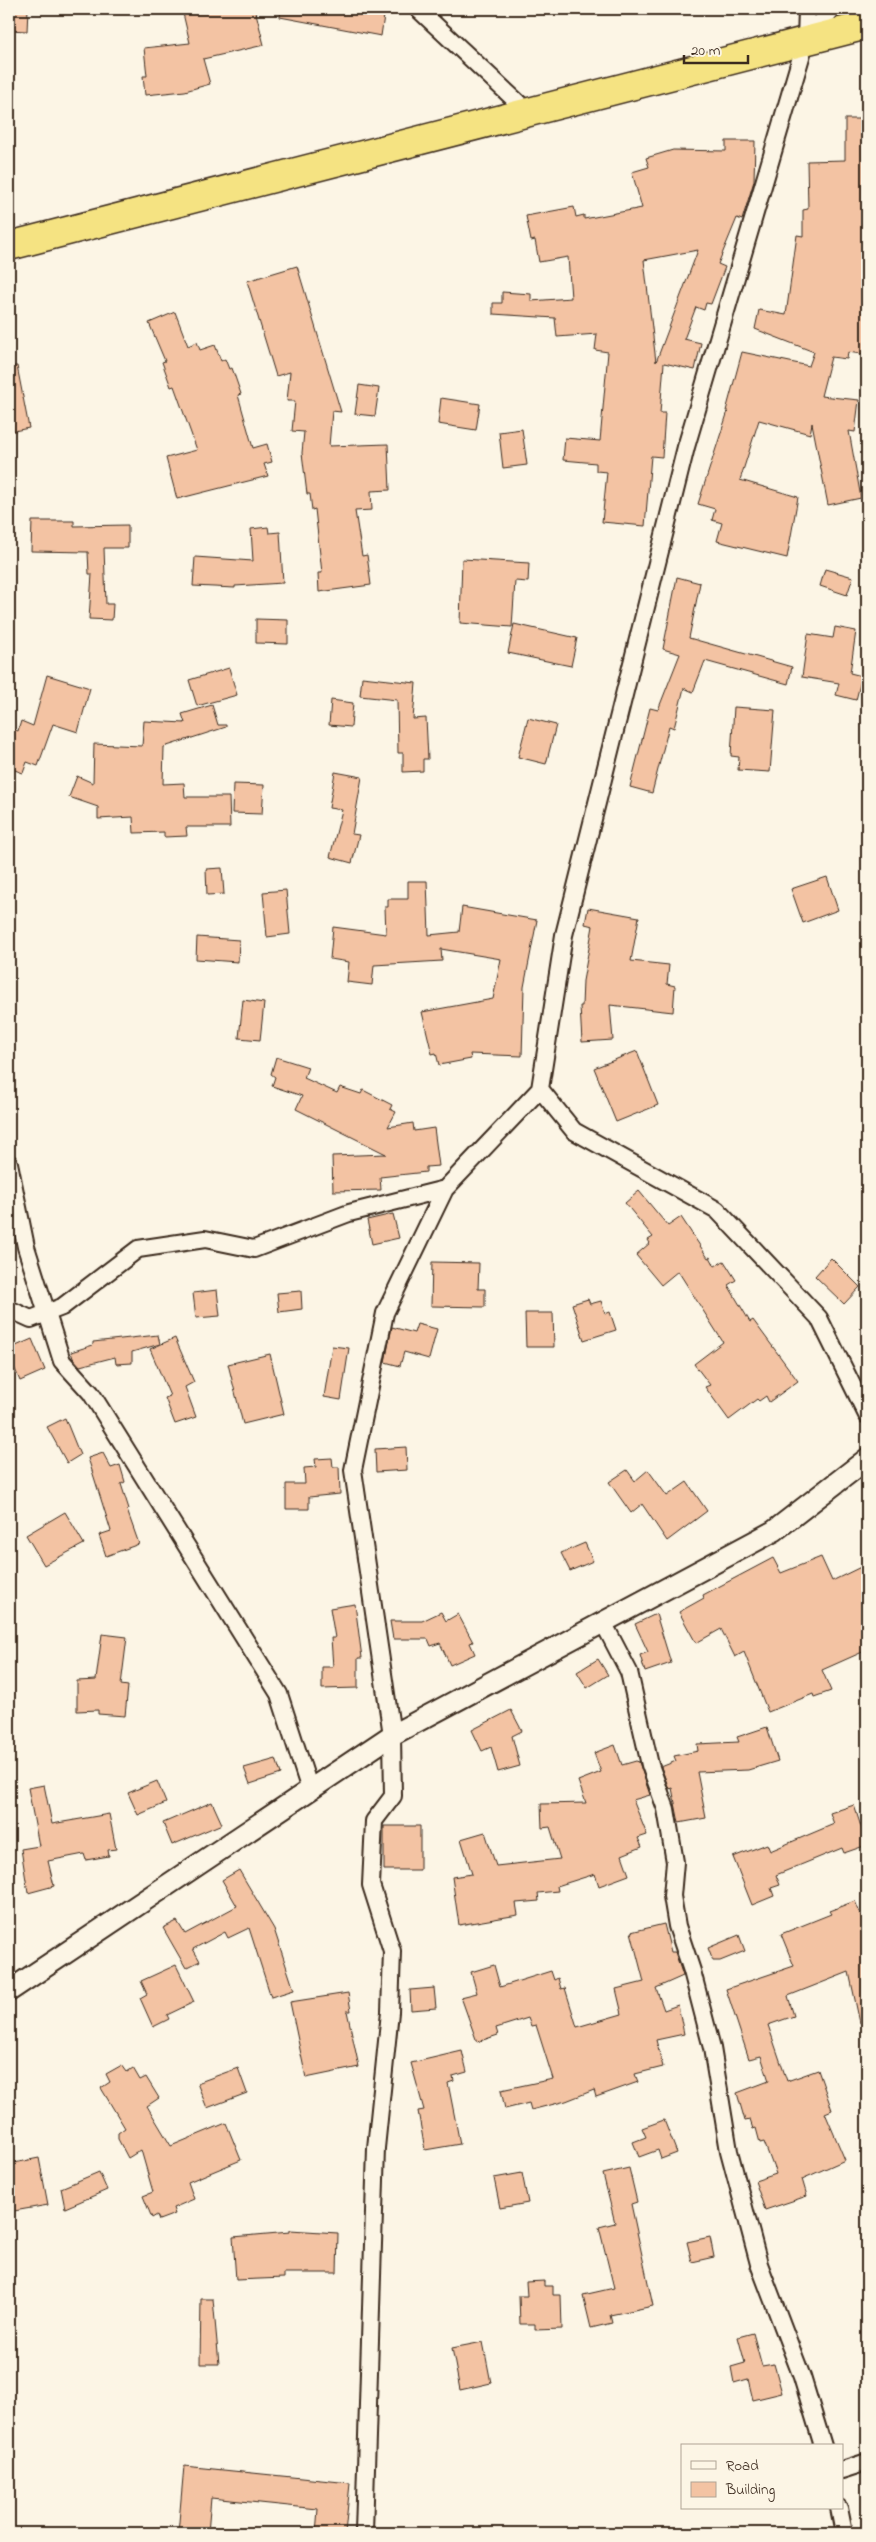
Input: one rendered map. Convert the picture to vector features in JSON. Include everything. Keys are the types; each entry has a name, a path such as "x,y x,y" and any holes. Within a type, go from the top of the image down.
{"highway":[{"path":"9,246 527,111 867,25"}],"street":[{"path":"418,9 527,111"},
{"path":"364,2532 376,2148 390,2012 392,1951 371,1885 374,1821 393,1796 392,1735 353,1470 385,1313 446,1189 540,1088 564,935 684,457 806,40 808,9"},
{"path":"806,40 832,9"},
{"path":"540,1088 574,1131 717,1210 818,1318 867,1416"},
{"path":"9,1163 26,1247 62,1361 91,1393 279,1694 310,1790"},
{"path":"9,1310 31,1319 62,1307 138,1249 205,1239 254,1249 349,1213 446,1189"},
{"path":"9,1991 392,1735 774,1531 867,1459"},
{"path":"603,1622 629,1672 650,1765 666,1809 675,1862 672,1896 677,1926 692,1971 712,2048 729,2151 751,2236 759,2264 802,2377 822,2444"},
{"path":"844,2469 867,2462"},
{"path":"838,2510 844,2533"}],"building":[{"path":"9,9 28,9 27,31 9,30"},
{"path":"182,9 255,9 264,45 203,59 210,84 185,91 145,95 143,76 147,76 144,48 190,43"},
{"path":"281,9 385,9 381,36 280,17"},
{"path":"845,119 867,119 867,355 848,352 847,359 831,357 821,396 859,400 855,432 849,431 861,498 828,505 812,423 810,434 759,420 740,480 798,497 787,558 717,541 722,523 712,520 715,509 698,504 728,411 726,411 742,352 809,366 814,352 755,329 759,310 786,315 797,235 803,236 803,210 808,209 807,161 845,160"},
{"path":"726,141 755,141 754,181 742,220 737,218 718,264 725,267 711,304 706,303 704,310 696,307 684,339 701,343 695,370 664,363 660,413 665,413 662,457 651,456 645,526 602,522 607,472 596,471 596,463 563,460 565,438 600,441 608,352 595,350 597,334 557,337 555,318 493,314 493,303 502,303 502,292 531,294 531,301 571,298 568,257 539,262 535,240 531,241 526,216 574,207 576,217 584,215 584,219 642,208 632,172 649,167 646,158 673,150 726,151","holes":["698,250 656,362 644,260"]},
{"path":"297,266 341,412 332,411 329,446 388,444 390,490 371,491 372,510 355,511 362,556 367,555 371,585 319,592 318,573 322,573 315,509 312,510 310,494 307,494 302,453 304,432 292,431 295,401 287,401 290,372 276,376 247,281"},
{"path":"175,312 188,346 197,342 200,350 215,345 221,361 225,359 229,369 232,368 241,394 238,395 253,448 267,444 272,462 264,464 268,476 177,499 166,458 197,450 174,386 171,387 162,362 165,361 149,323"},
{"path":"9,366 17,366 29,428 9,432"},
{"path":"359,385 379,388 375,416 355,414"},
{"path":"441,398 480,404 476,430 438,424"},
{"path":"522,429 527,465 503,468 499,432"},
{"path":"32,521 74,521 74,526 128,525 128,548 104,548 106,604 113,604 112,620 89,619 92,574 89,574 88,552 31,551"},
{"path":"268,527 269,533 280,532 283,583 235,586 235,588 193,586 195,557 253,561 251,529"},
{"path":"462,559 529,563 528,582 515,581 512,627 460,623"},
{"path":"825,569 853,577 847,595 820,586"},
{"path":"677,577 700,583 689,638 792,667 788,684 705,661 693,692 684,688 674,728 669,726 652,793 630,787 650,708 658,710 680,654 663,649"},
{"path":"256,619 288,620 288,644 256,643"},
{"path":"514,624 577,638 571,666 508,653"},
{"path":"835,627 856,631 850,673 862,676 856,700 836,695 839,683 802,677 808,634 833,638"},
{"path":"229,668 237,695 197,706 189,680"},
{"path":"47,675 90,688 78,732 53,724 38,766 27,762 23,773 9,768 9,727 18,731 21,721 33,726"},
{"path":"362,677 416,683 413,719 426,718 428,759 423,759 423,771 403,772 403,753 398,753 397,700 360,696"},
{"path":"331,700 353,703 351,727 329,725"},
{"path":"212,705 218,725 226,725 226,727 164,747 163,784 184,783 185,797 229,797 230,827 186,827 187,836 164,837 164,832 134,833 133,817 98,819 98,807 69,797 77,776 93,783 94,744 142,746 144,721 185,723 182,714"},
{"path":"734,707 775,710 770,772 738,770 739,757 731,756"},
{"path":"528,718 556,725 546,764 518,757"},
{"path":"335,772 362,777 352,834 359,835 352,863 330,857 342,810 329,808"},
{"path":"233,784 264,785 262,814 232,813"},
{"path":"222,868 224,894 207,895 206,869"},
{"path":"827,877 838,910 803,923 791,889"},
{"path":"408,881 427,881 429,935 459,932 462,907 537,920 524,987 522,1056 470,1054 471,1059 439,1065 436,1053 432,1054 422,1012 493,999 501,959 441,949 442,961 374,965 372,985 347,982 349,962 330,959 333,927 386,934 385,907 388,907 388,899 408,899"},
{"path":"286,890 290,934 267,937 263,892"},
{"path":"588,908 639,917 631,961 669,965 667,984 675,986 673,1012 610,1005 613,1040 582,1042 580,1006 582,1006 583,981 593,926 585,924"},
{"path":"197,937 239,940 238,962 196,959"},
{"path":"243,1000 264,1003 260,1040 239,1038"},
{"path":"637,1051 658,1105 616,1122 594,1068"},
{"path":"276,1057 308,1067 304,1078 337,1093 340,1087 361,1094 363,1090 392,1105 390,1109 396,1112 388,1127 413,1123 414,1131 434,1128 439,1166 426,1167 426,1172 380,1177 381,1190 333,1191 332,1156 386,1154 296,1109 302,1096 272,1086 275,1077 271,1074"},
{"path":"639,1191 668,1226 681,1217 708,1258 710,1257 715,1266 724,1261 736,1280 728,1285 750,1322 753,1320 798,1381 769,1402 766,1396 759,1401 757,1399 729,1420 705,1387 710,1385 694,1364 723,1342 678,1271 661,1285 636,1255 650,1243 648,1240 653,1237 625,1203"},
{"path":"393,1214 399,1238 372,1244 367,1220"},
{"path":"831,1258 860,1287 844,1304 815,1276"},
{"path":"432,1262 479,1263 478,1289 485,1289 485,1307 431,1306"},
{"path":"217,1290 220,1316 196,1318 193,1293"},
{"path":"301,1291 302,1309 279,1312 277,1293"},
{"path":"588,1299 590,1304 601,1301 605,1314 610,1312 616,1330 584,1340 572,1304"},
{"path":"525,1313 553,1313 554,1347 526,1347"},
{"path":"417,1324 437,1329 429,1359 404,1352 400,1366 385,1362 392,1327 414,1333"},
{"path":"158,1335 160,1344 132,1352 132,1363 116,1364 115,1357 80,1366 73,1358 71,1352 93,1345 93,1342"},
{"path":"175,1338 194,1382 185,1387 196,1417 175,1424 165,1398 170,1396 150,1349"},
{"path":"32,1339 45,1370 20,1381 9,1355 9,1349"},
{"path":"332,1346 349,1348 341,1400 324,1397"},
{"path":"270,1354 284,1414 243,1424 228,1364"},
{"path":"65,1418 80,1455 67,1463 47,1427"},
{"path":"406,1447 407,1470 376,1472 375,1449"},
{"path":"103,1453 111,1468 120,1465 125,1482 121,1484 129,1509 127,1510 139,1544 106,1556 99,1535 111,1531 88,1458"},
{"path":"332,1458 333,1467 339,1467 340,1494 309,1497 309,1509 286,1509 286,1484 305,1484 304,1468 316,1467 315,1459"},
{"path":"627,1470 635,1481 648,1470 667,1496 687,1482 707,1511 667,1541 642,1504 631,1513 609,1482"},
{"path":"65,1512 84,1544 44,1565 26,1535"},
{"path":"585,1543 593,1561 570,1571 561,1553"},
{"path":"821,1557 832,1581 867,1564 867,1650 822,1670 831,1691 814,1697 813,1694 768,1712 744,1652 735,1657 721,1629 696,1643 679,1612 704,1598 703,1595 773,1558 781,1573"},
{"path":"355,1604 362,1658 358,1658 358,1688 322,1689 322,1667 333,1667 331,1638 335,1638 330,1608"},
{"path":"441,1612 446,1621 458,1614 473,1642 470,1643 475,1654 450,1665 440,1643 431,1646 428,1639 393,1639 390,1621 422,1621"},
{"path":"656,1614 671,1663 645,1672 640,1655 648,1652 635,1624"},
{"path":"102,1634 127,1637 121,1685 128,1686 125,1716 98,1714 98,1710 77,1711 77,1681 96,1680"},
{"path":"598,1659 608,1675 587,1688 577,1672"},
{"path":"511,1710 522,1731 512,1736 520,1766 498,1772 491,1747 482,1751 472,1730"},
{"path":"767,1727 778,1761 748,1770 697,1772 706,1818 679,1823 672,1788 669,1789 661,1767 676,1761 674,1756 698,1751 697,1744 739,1742 737,1737"},
{"path":"615,1745 622,1765 636,1761 639,1762 650,1795 633,1800 647,1835 638,1838 642,1847 622,1855 629,1875 599,1886 595,1874 557,1886 558,1891 538,1893 539,1901 516,1903 518,1915 459,1925 452,1877 472,1874 461,1839 485,1832 496,1866 560,1859 550,1827 542,1828 541,1804 586,1803 578,1781 601,1772 594,1753"},
{"path":"276,1759 281,1774 250,1784 244,1768"},
{"path":"157,1781 166,1803 138,1815 128,1793"},
{"path":"44,1785 52,1824 109,1814 116,1849 108,1850 109,1856 86,1860 84,1854 48,1861 54,1886 28,1893 21,1849 39,1846 28,1788"},
{"path":"212,1802 222,1824 172,1845 163,1823"},
{"path":"854,1805 867,1845 844,1853 842,1848 776,1875 780,1885 771,1888 774,1896 752,1905 733,1857 767,1844 770,1851 834,1824 830,1813"},
{"path":"384,1826 420,1826 420,1870 384,1870"},
{"path":"239,1870 274,1929 294,1990 271,1997 249,1928 228,1938 225,1932 193,1949 200,1961 186,1968 163,1928 177,1921 185,1934 237,1906 222,1880"},
{"path":"855,1901 867,1930 867,2022 860,2023 849,1972 788,1996 794,2016 768,2025 787,2081 818,2070 832,2110 825,2113 845,2160 802,2179 807,2196 765,2210 755,2181 776,2174 764,2142 760,2143 756,2128 753,2129 750,2120 745,2121 737,2093 769,2081 761,2056 749,2059 726,1989 794,1966 781,1934 831,1914 829,1911"},
{"path":"664,1924 671,1952 675,1952 683,1976 656,1988 664,2010 678,2005 684,2034 656,2040 663,2067 635,2074 638,2082 596,2097 594,2090 566,2101 531,2110 529,2103 505,2109 501,2090 553,2079 536,2025 531,2026 528,2018 496,2028 498,2035 477,2042 461,1997 477,1993 471,1972 494,1965 500,1987 551,1971 554,1980 558,1978 561,1989 565,1988 577,2027 622,2014 616,1989 644,1982 631,1932"},
{"path":"739,1935 745,1951 720,1961 713,1961 708,1948"},
{"path":"176,1965 194,2002 167,2015 169,2019 153,2027 140,1998 147,1994 141,1981"},
{"path":"434,1988 436,2008 411,2010 410,1990"},
{"path":"348,1993 351,2011 347,2011 359,2067 306,2078 290,2002"},
{"path":"462,2051 467,2072 453,2076 454,2081 448,2083 460,2144 425,2150 418,2111 424,2110 411,2063"},
{"path":"122,2065 127,2072 133,2068 140,2080 146,2077 159,2098 147,2106 171,2146 226,2123 241,2160 188,2182 194,2199 173,2208 175,2214 159,2220 157,2215 152,2218 143,2196 153,2192 141,2150 128,2158 118,2139 118,2133 125,2128 101,2088 110,2082 106,2074"},
{"path":"238,2068 247,2093 207,2108 197,2083"},
{"path":"664,2120 677,2153 661,2159 658,2150 639,2157 633,2142 646,2137 642,2128"},
{"path":"39,2158 48,2205 14,2211 12,2200 9,2200 9,2164"},
{"path":"629,2168 637,2202 631,2204 653,2306 610,2315 612,2323 591,2328 583,2295 614,2288 599,2227 615,2223 603,2174"},
{"path":"99,2172 107,2190 65,2208 61,2188"},
{"path":"522,2173 528,2203 500,2208 494,2178"},
{"path":"290,2230 338,2233 337,2273 284,2273 284,2278 236,2280 233,2237 290,2232"},
{"path":"710,2237 714,2257 692,2262 687,2242"},
{"path":"544,2281 544,2286 553,2286 553,2295 561,2295 562,2329 535,2330 535,2324 520,2324 519,2296 527,2296 526,2282"},
{"path":"201,2299 213,2299 219,2364 200,2364"},
{"path":"753,2333 762,2366 774,2364 782,2393 753,2400 748,2379 734,2383 731,2367 745,2363 738,2337"},
{"path":"483,2342 491,2383 460,2390 452,2348"},
{"path":"184,2466 350,2483 345,2533 316,2533 318,2509 211,2498 208,2533 178,2533"}]}
